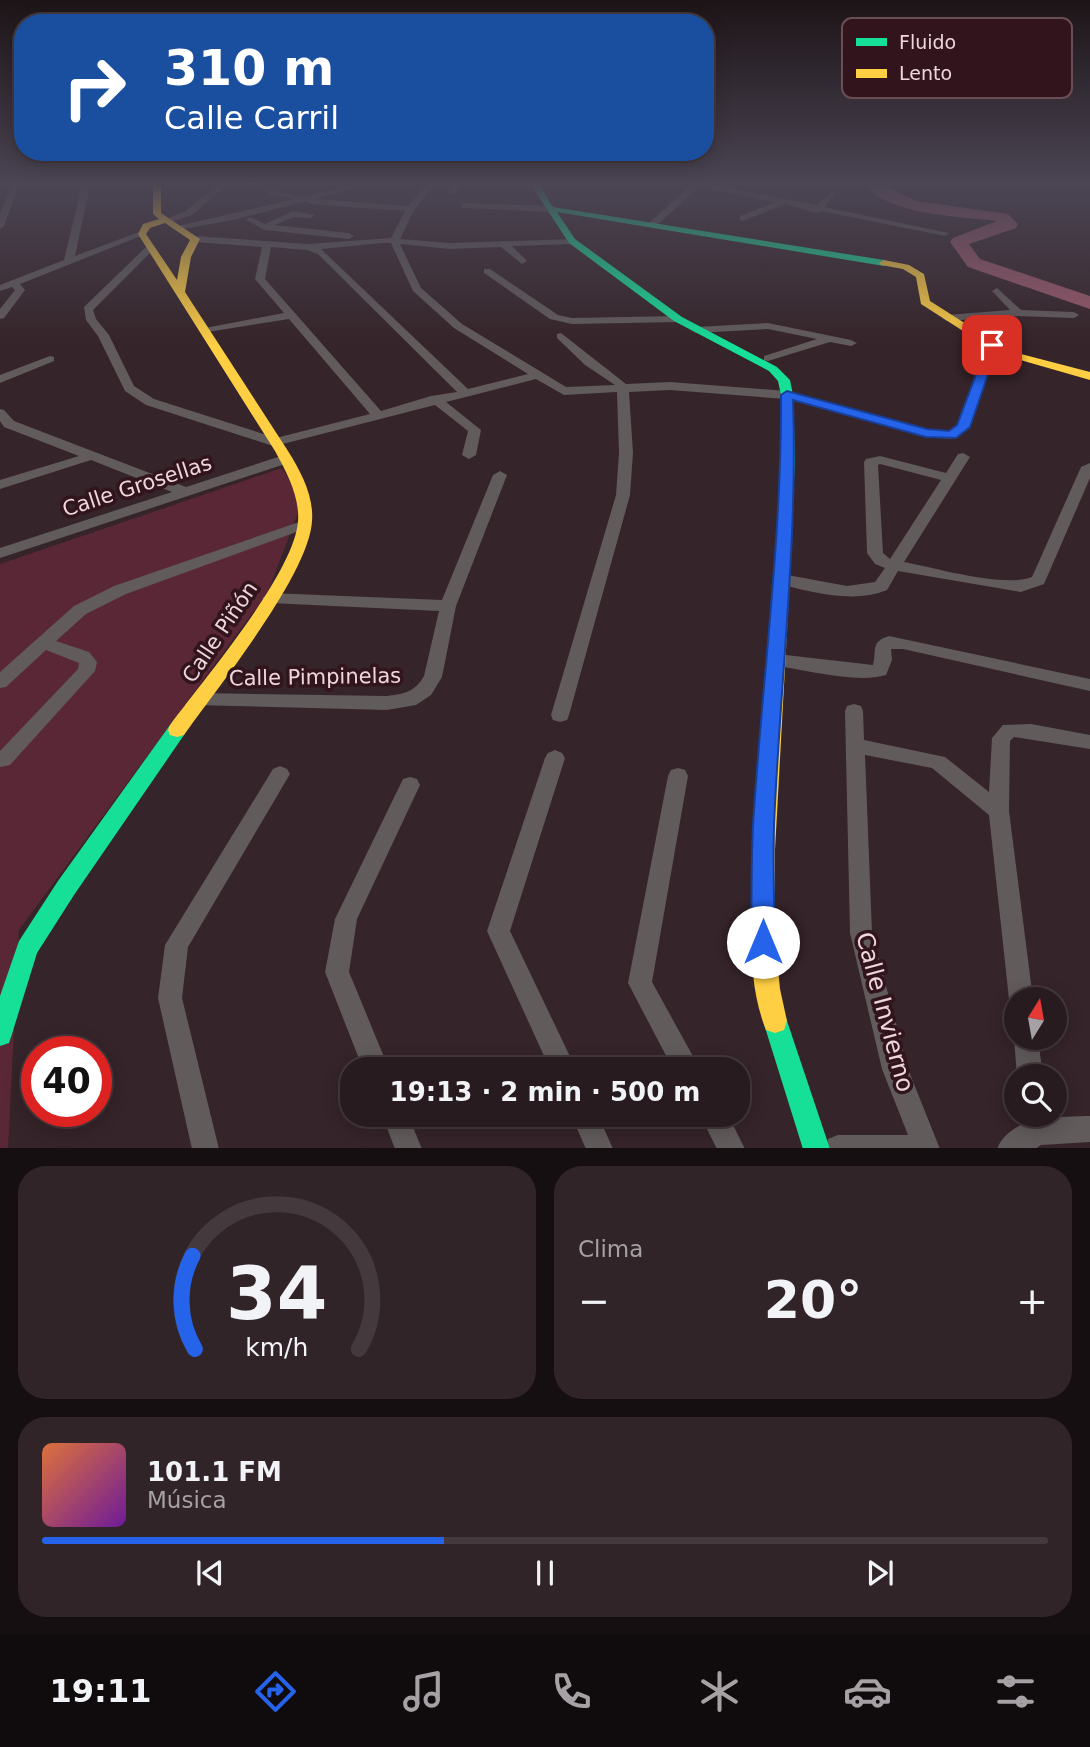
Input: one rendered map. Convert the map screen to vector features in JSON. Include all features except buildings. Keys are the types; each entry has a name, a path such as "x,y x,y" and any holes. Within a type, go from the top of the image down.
{"street":[{"path":"69,261 74,239"},
{"path":"0,288 130,239"},
{"name":"Calle Piñón","path":"0,1034 27,949 66,888 270,598 293,560 305,524 302,494 286,459 144,239"},
{"path":"180,292 186,257 195,239 308,247 388,240"},
{"path":"375,239 450,246 572,241 678,319 773,369 784,380 787,395 788,457 777,660 764,826 763,942 771,1008 817,1148"},
{"path":"734,239 906,267 921,276 925,302 992,345 1017,356 1090,376"},
{"path":"388,240 417,289 458,326 564,391 670,386 787,395 926,433 951,435 963,427 992,345"},
{"path":"505,244 522,261"},
{"path":"267,245 260,279 377,414"},
{"path":"308,247 321,252 464,392"},
{"path":"149,249 88,310 129,388 150,402 275,442 537,375"},
{"path":"487,271 554,317 572,321 678,319"},
{"path":"0,316 20,290 14,283"},
{"path":"997,291 1018,313"},
{"path":"947,318 1018,313 1074,316"},
{"path":"205,331 291,315"},
{"path":"696,330 768,326 851,343"},
{"path":"560,715 623,495 626,453 623,390 619,382 589,363 561,336"},
{"path":"768,358 831,338"},
{"path":"0,379 50,359"},
{"path":"435,399 475,430 469,456"},
{"path":"3,421 88,457 185,492"},
{"path":"0,485 88,457"},
{"path":"782,579 857,592 873,591 881,586 963,457"},
{"name":"Calle Grosellas","path":"0,553 286,459"},
{"path":"950,478 880,460 871,462 875,553 880,561 1021,587 1038,580 1088,467"},
{"name":"Calle Pimpinelas","path":"199,700 387,703 410,700 425,690 433,677 448,606 500,475"},
{"path":"0,682 80,610 120,590 305,524"},
{"path":"270,598 448,606"},
{"path":"777,660 865,672 880,671 883,660 881,646 889,642 903,643 1090,685"},
{"path":"4,760 86,671 88,662 83,656 42,643"},
{"name":"Calle Invierno","path":"854,711 861,933 895,1069 927,1148"},
{"path":"1020,987 999,811 1001,738 1010,730 1031,731 1090,742"},
{"path":"854,746 938,762 999,811"},
{"path":"555,758 498,931 557,1057"},
{"path":"206,1148 170,998 177,945 280,774"},
{"path":"678,776 640,983 681,1057"},
{"path":"371,1057 337,972 346,919 410,785"},
{"path":"1067,1126 1090,1129"},
{"path":"400,1127 409,1148"},
{"path":"590,1127 600,1148"},
{"path":"720,1127 731,1148"},
{"path":"1011,1148 1032,1127"}],"shaded area":[{"path":"282,468 302,502 268,592 19,930 8,1148 0,1148 0,564"}],"waterway":[{"path":"969,239 959,242 974,263 1090,303"}],"traffic: fast":[{"path":"570,239 678,319 773,369 784,380 787,395 788,457 782,576"},
{"path":"734,239 884,263"},
{"path":"0,1034 27,949 66,888 177,730"},
{"path":"775,1021 817,1148"}],"traffic: slow":[{"path":"145,239 282,451 302,493 305,508 300,544 288,569 251,628 177,730"},
{"path":"180,292 186,257 194,239"},
{"path":"884,263 906,267 921,276 925,302 992,345 1017,356 1090,376"},
{"path":"775,1021 765,972 763,889 782,576"}],"route":[{"path":"763,942 764,826 780,627 788,457 787,395 926,433 951,435 963,427 992,345"}]}
